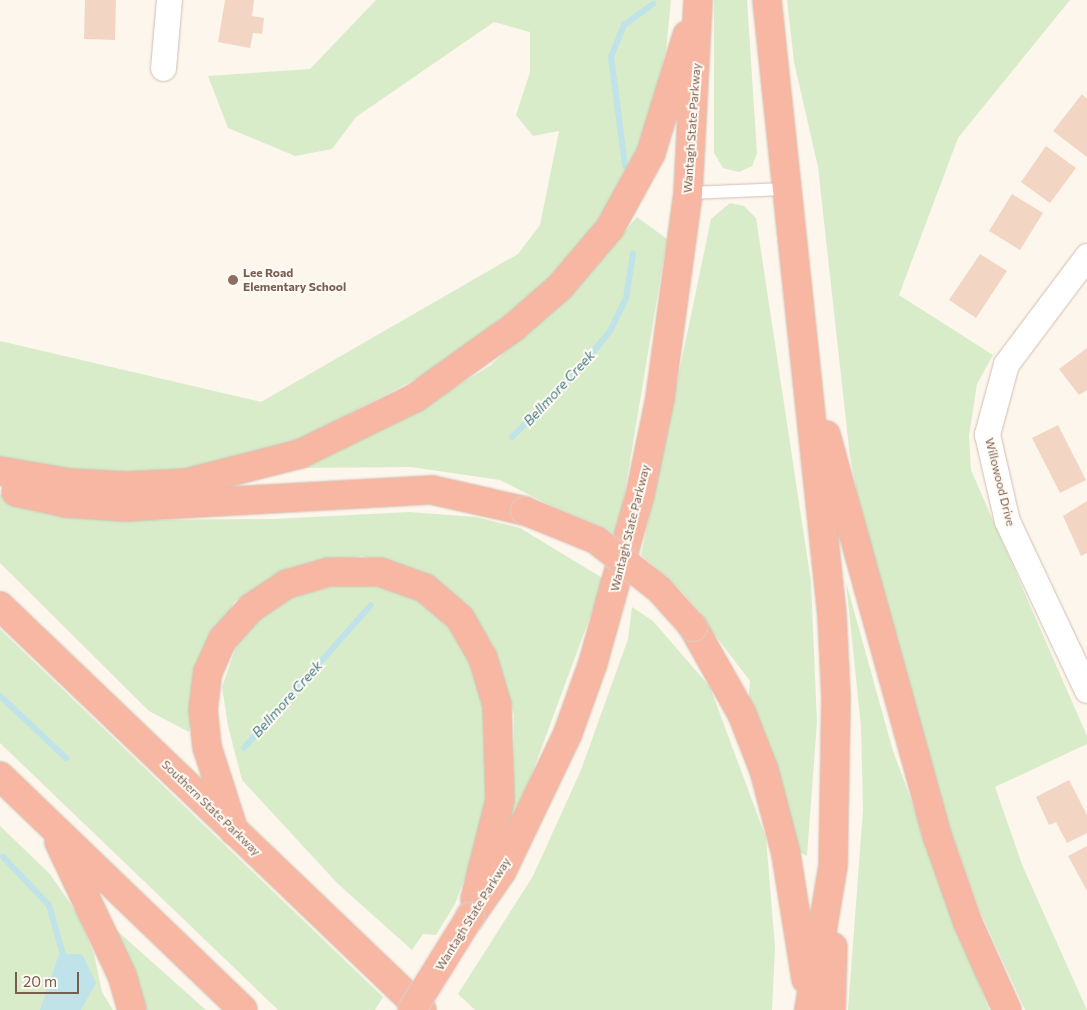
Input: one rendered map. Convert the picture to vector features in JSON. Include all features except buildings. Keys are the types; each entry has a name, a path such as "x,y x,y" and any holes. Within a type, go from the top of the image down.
{"highway":[{"name":"Wantagh State Parkway","path":"412,1010 470,917 502,871 556,760 612,598 660,398 688,193 698,0"},
{"path":"0,471 127,486 186,483 242,471 300,454 356,429 465,366 560,287 610,228 652,153 698,0"},
{"path":"767,0 785,189 808,376 832,615 837,766 833,866 817,1008"},
{"path":"808,376 938,838 968,923 1007,1010"},
{"path":"0,486 66,503 125,507 432,490 525,511 596,540 659,589 693,627 734,697 764,770 786,854 817,1008"},
{"path":"234,831 207,747 203,710 208,672 223,639 251,608 286,584 329,572 380,572 424,588 460,618 482,658 496,706 500,800 470,917"},
{"name":"Southern State Parkway","path":"0,606 422,1010"},
{"path":"0,776 243,1010"},
{"path":"51,825 122,975 132,1010"}],"street":[{"path":"163,68 169,0"},
{"name":"Willowood Drive","path":"1085,262 1006,364 988,434 1007,521 1087,690"}],"lane":[{"path":"688,193 785,189"}],"green space":[{"path":"376,0 671,0 666,51 635,166 597,233 547,283 435,369 289,445 206,468 80,475 0,459 0,341 261,402 518,254 540,225 559,131 533,136 516,115 530,72 530,32 494,22 356,117 332,149 295,156 228,128 208,76 310,69"},
{"path":"714,0 747,0 757,154 752,166 739,172 723,168 714,153"},
{"path":"787,0 1070,0 958,138 899,295 993,355 977,384 969,436 971,470 1087,736 1087,744 995,787 1023,867 1087,1010 1025,1010 980,911 922,751 874,577 850,457 818,167 794,62"},
{"path":"730,203 744,206 756,218 811,582 817,722 807,856 795,850 748,705 750,681 683,593 641,555 711,219"},
{"path":"637,217 667,239 617,539 500,480 411,467 298,468 405,418 491,365 596,266"},
{"path":"0,494 45,509 134,520 273,519 409,512 476,517 520,528 604,579 530,779 490,864 513,774 514,715 493,645 463,605 424,574 362,556 289,568 234,602 205,665 189,732 149,711 0,563"},
{"path":"354,581 414,596 465,642 493,738 483,830 455,904 436,935 423,934 412,950 338,884 242,780 228,726 222,687 237,644 277,601"},
{"path":"846,582 893,751 989,1010 848,1010 863,810 861,727"},
{"path":"632,607 653,621 710,687 766,838 775,947 772,1010 475,1010 458,994 533,876 581,770 628,639"},
{"path":"0,629 383,997 375,1010 278,1010 0,743"},
{"path":"0,826 50,874 78,915 94,954 102,992 113,1010 0,1010"},
{"path":"114,928 206,1010 147,1010"}],"water":[{"path":"59,954 82,954 96,983 81,1010 40,1010"}],"waterway":[{"name":"Bellmore Creek","path":"625,166 611,57 624,25 653,4"},
{"name":"Bellmore Creek","path":"512,437 576,373 610,331 626,298 633,254"},
{"name":"Bellmore Creek","path":"244,748 371,605"},
{"path":"0,696 66,758"},
{"name":"Bellmore Creek","path":"3,857 49,905 65,962"}],"place":[{"name":"Lee Road Elementary School","path":"233,280"}]}
